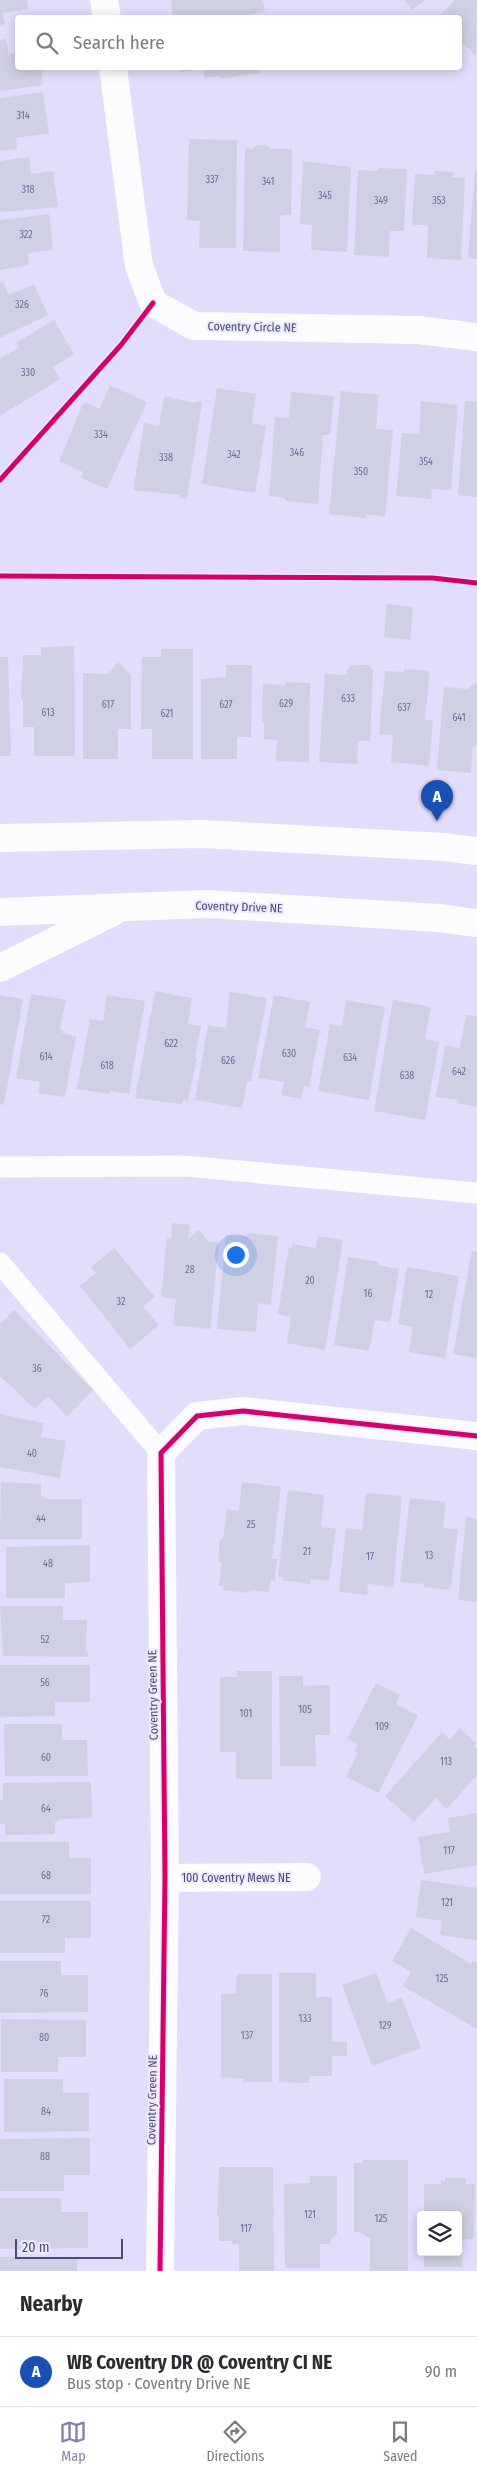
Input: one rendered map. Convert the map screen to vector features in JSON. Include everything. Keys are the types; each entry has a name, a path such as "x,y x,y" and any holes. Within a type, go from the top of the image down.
{"street":[{"path":"104,0 106,15"},
{"name":"Coventry Circle NE","path":"113,70 140,266 153,303 194,326 418,330 477,337"},
{"path":"0,838 203,834 444,847 477,851"},
{"name":"Coventry Drive NE","path":"0,912 207,904 439,918 477,923"},
{"path":"0,968 122,908"},
{"path":"161,1453 197,1416 243,1411 477,1436"},
{"name":"Coventry Green NE","path":"160,2271 165,1878 161,1453"},
{"name":"100 Coventry Mews NE","path":"165,1878 307,1877"}],"lane":[{"path":"0,1167 185,1166 477,1193"},
{"path":"0,1263 161,1453"}],"shaded area":[{"path":"0,0 477,0 477,2271 0,2271"}],"building":[{"path":"0,0 27,0 28,9 3,13 5,25 0,26"},
{"path":"171,0 263,0 265,12 250,15 173,15"},
{"path":"404,0 425,0 412,10"},
{"path":"455,0 477,0 476,56 462,42 462,15 440,15"},
{"path":"6,39 9,54 15,53 15,70 41,70 43,85 0,91 0,40"},
{"path":"203,70 258,70 259,73 221,79 220,76 205,78"},
{"path":"43,92 49,133 16,138 17,149 0,151 0,98"},
{"path":"189,139 237,140 236,248 199,248 200,221 187,220"},
{"path":"256,145 268,146 271,149 292,149 291,215 282,215 280,218 280,252 243,251 245,148 252,149"},
{"path":"29,157 31,174 53,171 58,207 0,212 0,161"},
{"path":"303,161 351,167 347,252 311,250 312,225 300,224"},
{"path":"379,168 407,169 404,231 390,231 389,257 354,255 358,170 378,171"},
{"path":"475,170 477,170 477,259 468,258"},
{"path":"435,171 453,172 453,177 465,178 461,260 427,258 428,225 412,225 415,174 435,175"},
{"path":"49,214 53,250 28,253 29,265 0,270 0,220"},
{"path":"3,282 9,295 34,284 48,315 0,338 0,283"},
{"path":"54,320 74,354 53,367 60,379 0,416 0,359 19,347 16,343"},
{"path":"110,385 147,402 107,489 81,478 83,472 59,461 84,402 100,409"},
{"path":"217,388 256,394 252,423 266,426 255,493 202,484"},
{"path":"341,391 379,395 376,429 393,430 385,517 366,514 366,518 329,514"},
{"path":"291,392 334,396 330,435 323,435 318,504 285,501 285,498 269,496 275,417 289,418"},
{"path":"164,396 195,403 196,401 202,402 187,499 179,498 180,495 133,490 144,423 159,426"},
{"path":"421,401 458,405 451,490 432,489 431,499 396,496 402,433 419,434"},
{"path":"465,401 477,402 477,497 458,495"},
{"path":"387,604 413,607 410,640 384,637"},
{"path":"74,646 75,756 34,756 34,727 23,727 23,699 21,699 23,655 41,655 41,647"},
{"path":"161,649 193,649 193,759 152,759 152,729 141,729 142,657 161,657"},
{"path":"0,657 8,657 11,756 0,756"},
{"path":"118,662 131,675 131,729 118,729 118,759 83,759 83,673 108,674"},
{"path":"226,665 252,665 251,737 237,737 237,759 201,759 201,679 226,677"},
{"path":"354,665 368,665 373,671 370,741 358,741 357,764 319,762 325,674 347,675 347,669"},
{"path":"404,669 430,671 425,720 433,720 429,766 391,762 393,735 379,734 385,671 404,672"},
{"path":"285,682 310,683 309,762 276,761 277,740 264,739 264,723 262,723 263,684 285,685"},
{"path":"477,682 477,747 473,746 471,773 437,770 444,687 468,689"},
{"path":"155,991 192,998 188,1024 201,1026 195,1058 197,1058 188,1101 183,1100 182,1104 135,1098"},
{"path":"230,992 267,998 251,1082 247,1082 242,1108 195,1100 208,1025 226,1028"},
{"path":"31,994 66,1000 60,1030 63,1030 62,1033 76,1036 65,1097 38,1093 40,1082 16,1078"},
{"path":"0,995 23,999 4,1105 0,1104"},
{"path":"107,995 145,1001 129,1094 110,1091 109,1094 77,1089 90,1019 103,1021"},
{"path":"274,995 310,1002 305,1027 320,1030 309,1087 304,1086 301,1099 281,1095 284,1082 258,1078"},
{"path":"346,1000 385,1007 369,1100 318,1091 330,1024 342,1026"},
{"path":"393,1000 431,1007 425,1039 439,1042 425,1120 374,1111"},
{"path":"466,1015 477,1016 477,1107 457,1103 458,1100 436,1097 445,1045 460,1048"},
{"path":"172,1223 190,1225 188,1239 199,1230 209,1242 219,1242 210,1329 173,1325 176,1299 161,1297 167,1238 171,1238"},
{"path":"247,1233 278,1236 271,1305 258,1303 256,1332 217,1329 226,1235 247,1236"},
{"path":"318,1236 343,1240 325,1350 287,1343 291,1317 278,1314 289,1247 292,1248 292,1244 316,1248"},
{"path":"114,1248 155,1297 143,1306 159,1325 130,1349 80,1286 96,1273 91,1267"},
{"path":"472,1251 477,1252 477,1358 453,1354"},
{"path":"348,1257 379,1262 378,1265 399,1269 390,1322 375,1320 369,1351 334,1345"},
{"path":"407,1267 459,1276 445,1358 409,1352 413,1327 398,1324"},
{"path":"14,1310 93,1390 67,1417 48,1396 35,1409 0,1376 0,1324"},
{"path":"0,1414 43,1423 41,1437 66,1441 60,1478 0,1467"},
{"path":"1,1482 41,1484 41,1496 48,1499 82,1499 82,1539 0,1539"},
{"path":"242,1482 281,1487 272,1559 277,1559 275,1581 271,1580 269,1592 250,1590 249,1593 223,1590 223,1586 219,1586 222,1562 218,1561 220,1539 223,1539 227,1509 239,1511"},
{"path":"288,1490 324,1495 321,1527 336,1529 329,1581 311,1579 310,1584 283,1580 284,1577 278,1576"},
{"path":"366,1493 402,1496 393,1587 368,1584 367,1595 339,1592 346,1528 362,1530"},
{"path":"410,1498 446,1502 443,1528 458,1529 451,1587 449,1586 449,1590 424,1587 424,1584 400,1582"},
{"path":"466,1517 477,1519 477,1602 458,1600"},
{"path":"90,1545 90,1582 65,1583 65,1598 6,1598 6,1547"},
{"path":"0,1606 63,1606 63,1620 87,1620 86,1652 88,1652 88,1657 3,1656"},
{"path":"0,1665 90,1665 90,1702 55,1702 55,1716 0,1717"},
{"path":"237,1671 272,1671 272,1779 236,1779 236,1752 220,1752 220,1677 237,1677"},
{"path":"279,1676 303,1676 303,1686 330,1685 330,1735 315,1735 316,1766 280,1766"},
{"path":"376,1683 400,1695 396,1704 418,1716 378,1793 346,1777 358,1753 354,1752 358,1744 347,1739"},
{"path":"4,1724 62,1724 62,1740 87,1740 88,1776 5,1776"},
{"path":"460,1728 476,1743 474,1746 477,1749 477,1775 447,1809 436,1798 414,1822 385,1796 442,1732 450,1740"},
{"path":"91,1782 92,1818 60,1819 55,1822 55,1834 5,1835 5,1824 0,1824 0,1800 3,1800 3,1783"},
{"path":"477,1813 477,1865 424,1874 418,1837 450,1832 448,1818"},
{"path":"0,1842 69,1842 69,1858 91,1858 91,1894 0,1894"},
{"path":"421,1880 477,1888 477,1940 440,1935 442,1921 416,1917"},
{"path":"0,1901 91,1901 91,1938 65,1938 65,1953 0,1953"},
{"path":"411,1928 471,1964 473,1961 477,1963 477,2029 403,1986 411,1972 392,1961"},
{"path":"0,1961 61,1961 61,1975 88,1975 88,2012 0,2013"},
{"path":"279,1973 316,1973 316,1997 332,1997 332,2042 347,2042 347,2056 332,2056 332,2076 309,2076 309,2083 279,2082"},
{"path":"376,1973 388,2003 401,1998 404,2003 421,2048 372,2066 342,1985"},
{"path":"237,1974 272,1974 272,2082 243,2082 243,2079 221,2077 221,1994 236,1994"},
{"path":"1,2019 86,2020 86,2057 58,2057 58,2072 1,2072"},
{"path":"4,2079 63,2079 63,2093 89,2093 89,2131 4,2132"},
{"path":"90,2138 90,2175 64,2175 64,2191 0,2191 0,2139"},
{"path":"363,2160 408,2160 408,2271 370,2271 370,2239 360,2232 354,2232 354,2163 363,2163"},
{"path":"219,2167 273,2167 274,2271 239,2271 239,2244 232,2244 232,2241 219,2241 219,2217 217,2217"},
{"path":"310,2176 337,2176 337,2234 331,2239 331,2244 320,2244 320,2268 285,2268 284,2184 310,2183"},
{"path":"445,2178 466,2178 466,2184 475,2184 474,2239 462,2239 462,2211 424,2211 424,2184 441,2184 441,2181 445,2181"},
{"path":"0,2198 62,2198 61,2212 88,2212 88,2248 0,2249"},
{"path":"424,2256 462,2256 462,2267 424,2267"},
{"path":"0,2257 77,2257 77,2271 0,2271"}],"cycle path":[{"path":"0,480 121,345 153,303"},
{"path":"0,576 433,578 477,583"},
{"path":"160,2271 165,1878 161,1453 197,1416 243,1411 477,1436"}],"place":[{"name":"WB Coventry DR @ Coventry CI NE","path":"437,821"}]}
